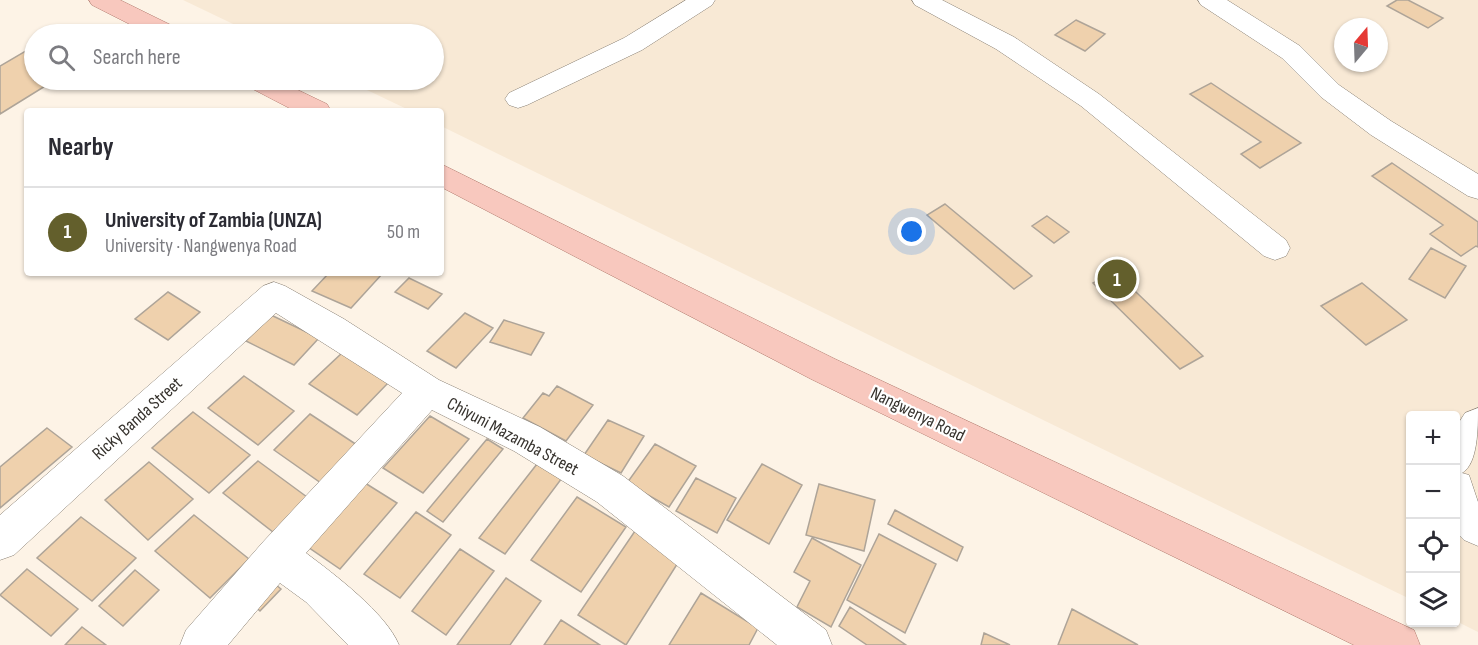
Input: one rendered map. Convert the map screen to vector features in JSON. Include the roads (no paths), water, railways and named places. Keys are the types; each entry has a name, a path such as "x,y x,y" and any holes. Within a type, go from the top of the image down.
{"main road":[{"path":"101,0 148,24"},
{"path":"276,90 311,108"},
{"name":"Nangwenya Road","path":"444,176 823,369 1399,645"}],"street":[{"path":"518,99 633,44 703,0"},
{"path":"924,0 1005,43 1090,100 1275,248"},
{"path":"1210,0 1291,52 1330,91 1381,128 1478,189"},
{"name":"Ricky Banda Street","path":"0,541 274,295 332,329 427,391"},
{"name":"Chiyuni Mazamba Street","path":"201,645 277,556 427,391 527,439 610,489 811,645"},
{"path":"1460,451 1478,424"},
{"path":"1460,511 1478,527"},
{"path":"277,556 320,588 378,645"}],"place":[{"name":"University of Zambia (UNZA)","path":"1117,279"}]}
